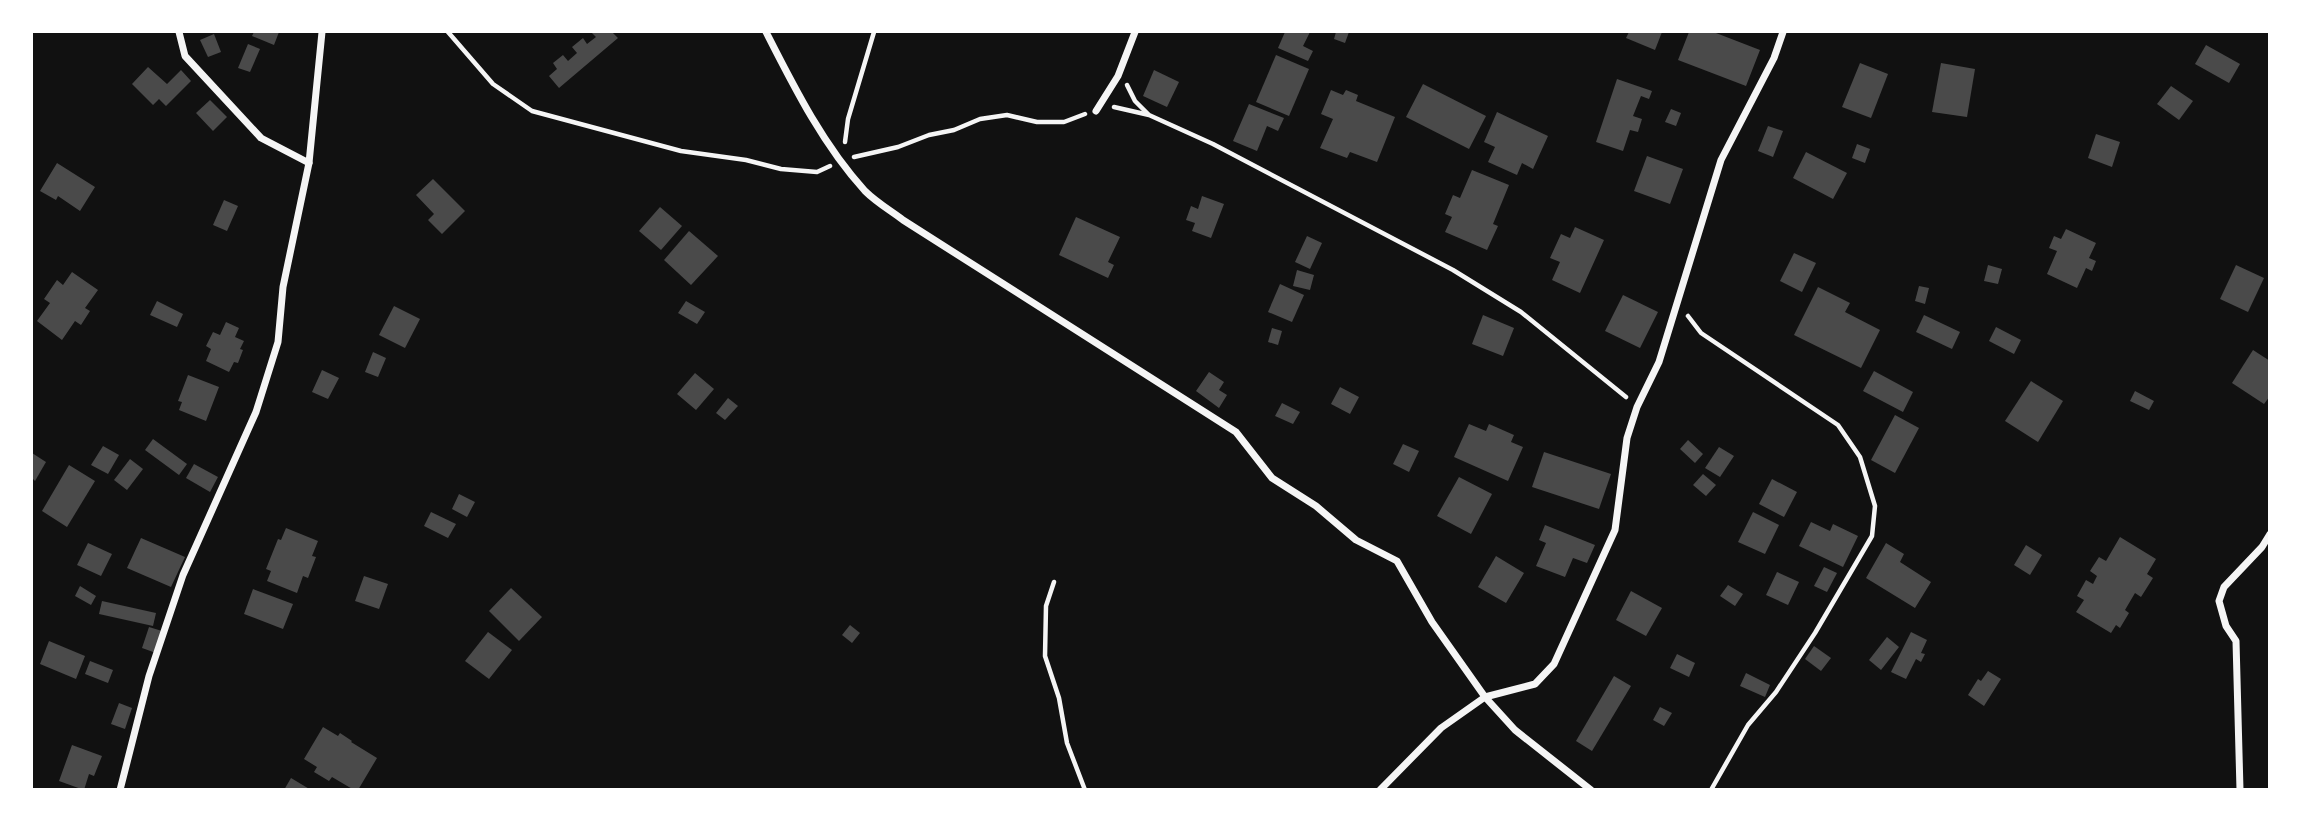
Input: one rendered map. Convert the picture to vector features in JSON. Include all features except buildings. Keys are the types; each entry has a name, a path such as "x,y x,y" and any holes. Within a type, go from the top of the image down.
{"street":[{"path":"178,32 185,56 261,138 309,163"},
{"path":"120,789 149,676 183,575 256,412 278,342 283,287 309,163 321,32"},
{"path":"766,32 790,81 825,139 866,192 903,220 1236,432 1272,478 1316,506 1356,540 1397,561 1432,622 1485,697 1515,730 1591,789"},
{"path":"1096,111 1118,76 1135,32"},
{"path":"1380,789 1441,728 1485,697 1535,684 1554,664 1615,530 1623,454 1637,407 1659,362 1721,160 1774,58 1783,32"},
{"path":"2240,789 2236,641 2226,626 2219,601 2224,587 2262,547 2270,534"}],"path":[{"path":"448,32 493,84 532,111 681,151 746,160 781,169 817,172 842,160 954,130 980,119 1007,115 1037,122 1064,122 1112,107 1149,115 1246,160 1453,270 1521,312 1637,407"},
{"path":"842,160 848,119 874,32"},
{"path":"1677,301 1701,333 1838,425 1860,457 1875,506 1872,536 1815,632 1776,692 1748,725 1711,789"},
{"path":"1054,582 1046,606 1045,656 1059,698 1067,743 1085,789"}]}
